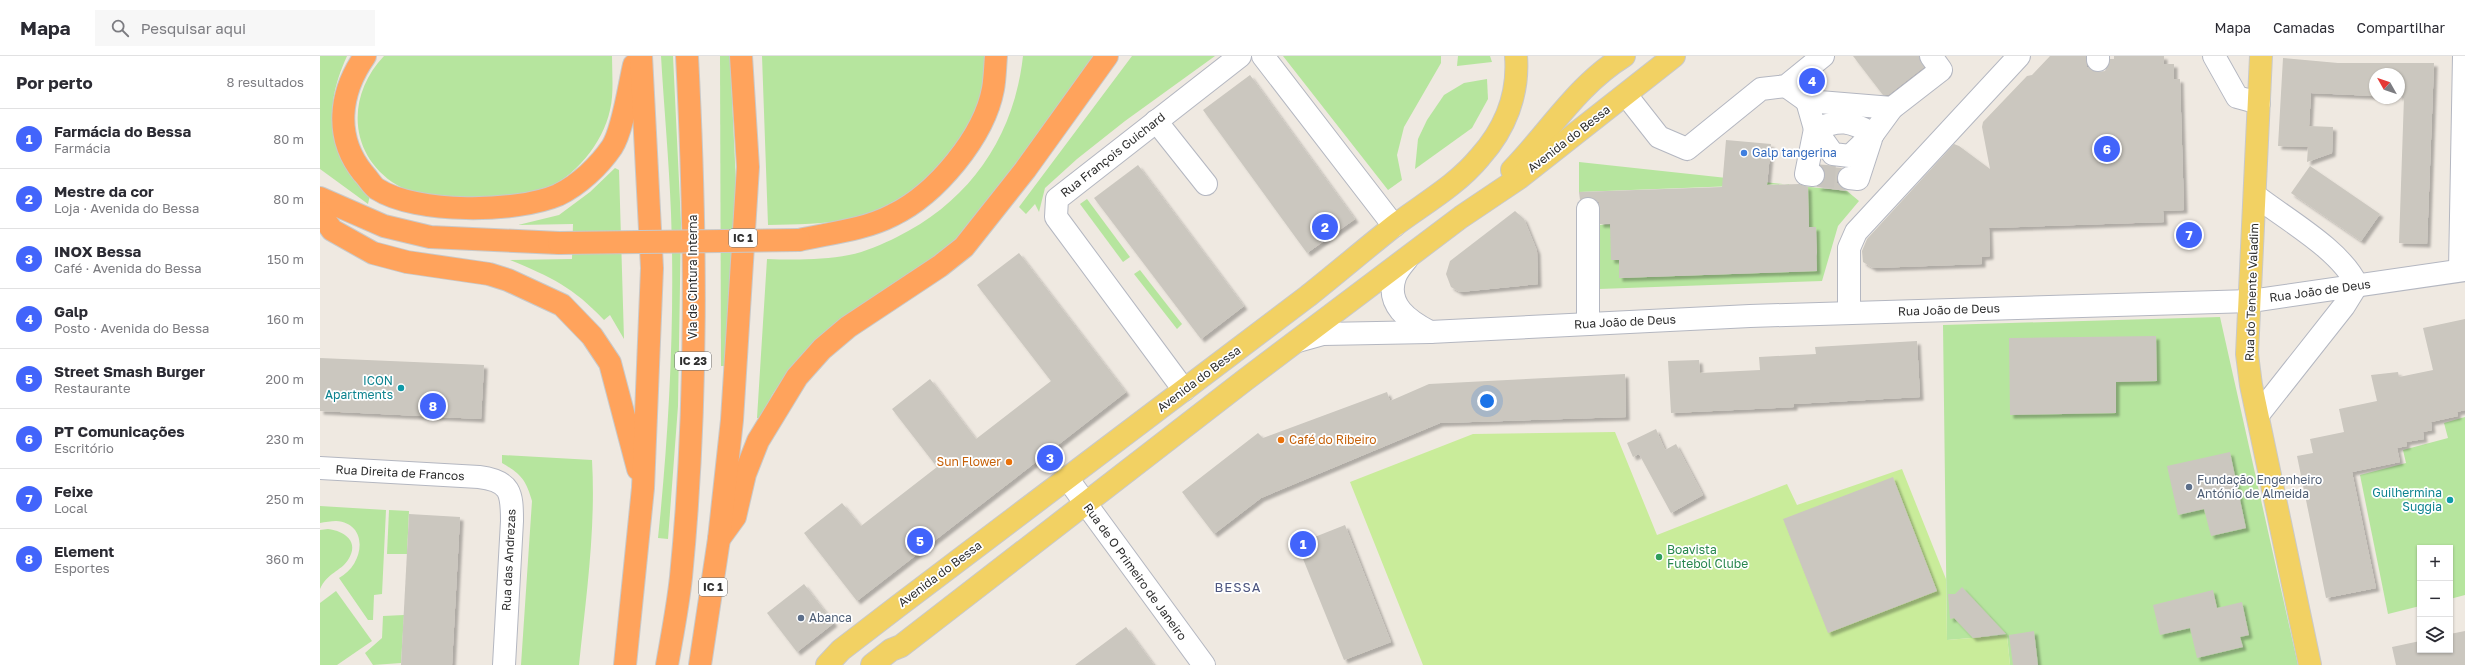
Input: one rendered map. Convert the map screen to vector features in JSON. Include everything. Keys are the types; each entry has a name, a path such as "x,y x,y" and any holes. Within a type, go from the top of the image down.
{"highway":[{"path":"364,56 353,72 343,104 343,125 352,159 376,189 414,205 468,208 528,204 558,194 588,176 612,146 622,118 636,56"},
{"path":"625,665 643,488 652,268 641,56"},
{"name":"Via de Cintura Interna","path":"667,665 681,578 693,381 693,170 687,56"},
{"name":"IC 1","path":"700,665 719,539 732,420 748,167 741,56"},
{"path":"320,198 384,226 430,237 559,243 800,240 864,227 894,215 927,192 957,160 979,128 992,90 996,56"},
{"path":"719,539 735,517 745,474 758,441 797,376 822,349 848,327 940,266 964,247 1021,176 1107,56"},
{"path":"320,213 332,230 373,253 407,262 489,274 508,280 562,304 592,336 610,362 620,408 643,488"}],"main road":[{"name":"Avenida do Bessa","path":"827,665 842,650 897,607 1339,272 1394,226 1459,180 1481,157 1500,131 1514,93 1518,72 1516,56"},
{"name":"Avenida do Bessa","path":"1461,217 1530,151 1578,92 1596,75 1624,56"},
{"name":"Avenida do Bessa","path":"872,665 891,650 902,646 1298,340 1461,217 1519,178 1674,56"},
{"name":"Rua do Tenente Valadim","path":"2261,56 2256,196 2247,354 2258,415 2310,665"}],"street":[{"name":"Rua François Guichard","path":"1184,390 1056,217 1057,199 1240,56"},
{"path":"1263,56 1394,226"},
{"path":"1626,95 1659,137 1687,149 1761,89 1786,86 1823,56"},
{"path":"1849,178 1858,179 1873,134 1892,108 1942,70 1931,56"},
{"path":"1849,313 1849,248 1856,232 2019,56"},
{"path":"2214,56 2237,97 2259,102"},
{"path":"2463,270 2464,56"},
{"path":"1786,86 1807,101 1892,108"},
{"path":"1807,101 1816,129 1806,174 1813,174"},
{"path":"1156,121 1206,184"},
{"path":"1816,129 1834,142 1853,143 1873,134"},
{"path":"2256,196 2337,257 2350,270 2356,285 2344,306 2258,415"},
{"path":"1588,209 1588,324"},
{"path":"1407,259 1395,276 1393,289 1395,304 1410,321 1430,332"},
{"name":"Rua João de Deus","path":"1298,340 1323,334 1430,332 1849,313 2251,301 2463,270"},
{"name":"Rua Direita de Francos","path":"320,468 479,477"},
{"name":"Rua das Andrezas","path":"479,477 495,479 505,485 512,498 504,665"},
{"name":"Rua de O Primeiro de Janeiro","path":"1067,478 1204,665"},
{"path":"886,665 896,656 902,646"}],"green space":[{"path":"320,56 347,56 334,96 334,129 347,160 370,195 368,204 320,169"},
{"path":"384,56 612,56 612,90 610,110 601,135 594,147 576,169 554,185 542,190 505,198 467,198 413,192 397,185 381,172 369,158 361,142 358,124 358,106 363,89 372,72"},
{"path":"661,56 673,56 681,223 678,406 668,539 658,538 668,417 672,335 670,193"},
{"path":"720,56 730,56 738,226 726,366 721,366"},
{"path":"762,56 988,56 984,84 975,110 962,135 946,158 926,179 904,196 879,209 852,218 821,223 768,225"},
{"path":"1023,56 1093,56 1071,93 956,247 787,373 772,395 762,418 757,418 767,259 819,259 839,257 861,252 897,237 923,222 946,205 967,185 984,163 998,139 1010,113 1018,86"},
{"path":"1132,56 1215,56 1125,121 1077,159 1045,188 1039,212 1035,204 1026,214 1019,207"},
{"path":"1283,56 1441,56 1441,63 1404,127 1397,155 1402,180 1388,190"},
{"path":"1458,56 1490,56 1492,62 1457,66"},
{"path":"1487,79 1488,99 1472,128 1415,169 1418,139 1427,120 1444,95 1464,83"},
{"path":"1579,162 1784,184 1579,192"},
{"path":"615,168 619,170 624,339 610,315 604,320 582,299 561,284 510,260 572,259 573,224 518,225 559,215 590,192"},
{"path":"1789,185 1847,191 1859,201 1838,226 1822,281 1599,289 1597,225 1617,224 1611,260 1619,260 1620,278 1811,271 1817,253 1816,227 1809,227 1808,197 1789,197"},
{"path":"1087,199 1130,257 1123,262 1080,204"},
{"path":"1140,270 1182,324 1177,329 1134,274"},
{"path":"2220,317 2298,665 2010,665 2007,635 1947,640 1943,325"},
{"path":"2465,417 2465,595 2453,598 2453,545 2417,545 2417,607 2388,614 2360,475 2406,463 2403,450 2448,438 2444,423"},
{"name":"Boavista Futebol Clube","path":"1615,432 1657,535 1787,484 1797,505 1902,469 1946,579 1947,640 2007,635 2010,665 1423,665 1350,482 1473,434"},
{"path":"502,455 592,460 593,512 579,665 521,665 532,501 522,478 502,463"},
{"path":"320,506 386,510 382,594 374,595 373,620 368,620 339,578 348,572 354,563 360,545 358,536 354,529 347,523 336,521 320,523"},
{"path":"389,510 409,511 407,554 387,554"},
{"path":"328,529 340,532 349,538 352,548 351,554 345,564 323,583 320,589 320,530"},
{"path":"336,591 372,641 337,665 320,665 320,603"},
{"path":"404,615 401,663 373,665 365,653 382,638 383,616"}],"building":[{"path":"1853,56 1919,56 1924,67 1888,95 1883,95"},
{"path":"2050,56 2086,56 2087,67 2098,72 2105,71 2110,59 2114,59 2114,56 2164,56 2164,64 2174,64 2174,79 2180,79 2184,210 2163,211 2164,222 1989,228 1990,256 1982,257 1982,264 1873,268 1863,262 1862,251 1867,239 1954,144 1959,146 1990,169 1982,127 1983,122 2027,76 2032,75"},
{"path":"2283,58 2338,63 2434,63 2427,244 2399,243 2404,104 2405,104 2405,68 2369,68 2369,96 2311,93 2309,126 2333,127 2332,153 2307,162 2308,147 2278,146"},
{"path":"1250,75 1355,219 1307,253 1203,110"},
{"path":"1726,140 1771,144 1767,185 1799,184 1808,187 1809,227 1816,227 1817,271 1619,278 1619,260 1611,260 1610,224 1600,224 1599,202 1588,197 1580,200 1579,192 1722,187"},
{"path":"1138,165 1244,306 1201,339 1094,198"},
{"path":"1821,166 1842,168 1837,176 1837,183 1847,191 1816,187 1823,183 1825,177"},
{"path":"2310,166 2380,214 2361,241 2291,193"},
{"path":"1515,211 1524,219 1537,251 1538,284 1460,292 1451,287 1446,274 1450,261"},
{"path":"1019,253 1126,392 857,601 804,533 842,503 861,526 937,467 892,409 930,379 976,439 1051,381 977,285"},
{"path":"2465,319 2465,410 2457,412 2458,416 2431,422 2432,430 2423,432 2424,439 2406,442 2407,446 2397,448 2400,462 2352,472 2376,588 2326,598 2297,456 2313,453 2310,439 2344,432 2339,409 2377,401 2371,375 2398,372 2399,377 2433,370 2423,328"},
{"path":"2156,336 2157,381 2116,382 2116,413 2010,415 2009,338"},
{"path":"1917,341 1920,397 1794,404 1794,407 1671,413 1668,361 1699,360 1700,373 1760,370 1759,357 1816,354 1815,347"},
{"name":"ICON Apartments","path":"320,358 484,365 481,419 320,411"},
{"path":"1625,374 1626,417 1440,423 1261,498 1214,534 1182,492 1258,433 1263,438 1387,392 1390,401 1429,384"},
{"path":"1656,429 1665,450 1676,444 1703,495 1671,513 1639,454 1633,457 1627,443"},
{"path":"2230,452 2246,528 2211,536 2204,509 2178,515 2167,466"},
{"path":"1893,477 1937,591 1828,633 1783,519"},
{"path":"409,514 460,517 452,665 401,665"},
{"path":"1345,525 1391,642 1344,660 1297,544"},
{"name":"Abanca","path":"804,584 834,623 797,652 767,613"},
{"path":"1962,587 2006,634 1973,638 1954,618 1950,619 1948,594 1955,594"},
{"path":"2213,590 2217,608 2242,602 2249,635 2240,637 2243,647 2197,658 2190,628 2160,635 2153,605"},
{"path":"1126,627 1154,665 1075,665"},
{"path":"2034,631 2038,665 2013,665 2009,635"},
{"path":"2465,631 2465,665 2396,665 2392,647 2417,642 2417,653 2453,653 2453,633"}],"tunnel":[{"path":"1813,175 1849,178"}],"place":[{"name":"Galp","path":"1812,81"},
{"name":"PT Comunicações","path":"2107,149"},
{"name":"Galp tangerina","path":"1744,153"},
{"name":"Mestre da cor","path":"1325,227"},
{"name":"Feixe","path":"2189,235"},
{"name":"ICON Apartments","path":"401,388"},
{"name":"Element","path":"433,406"},
{"name":"Café do Ribeiro","path":"1281,440"},
{"name":"INOX Bessa","path":"1050,458"},
{"name":"Sun Flower","path":"1009,462"},
{"name":"Fundação Engenheiro António de Almeida","path":"2189,487"},
{"name":"Guilhermina Suggia","path":"2450,500"},
{"name":"Street Smash Burger","path":"920,541"},
{"name":"Farmácia do Bessa","path":"1303,544"},
{"name":"Boavista Futebol Clube","path":"1659,557"},
{"name":"Abanca","path":"801,618"}],"district":[{"name":"BESSA","path":"1238,587"}]}
